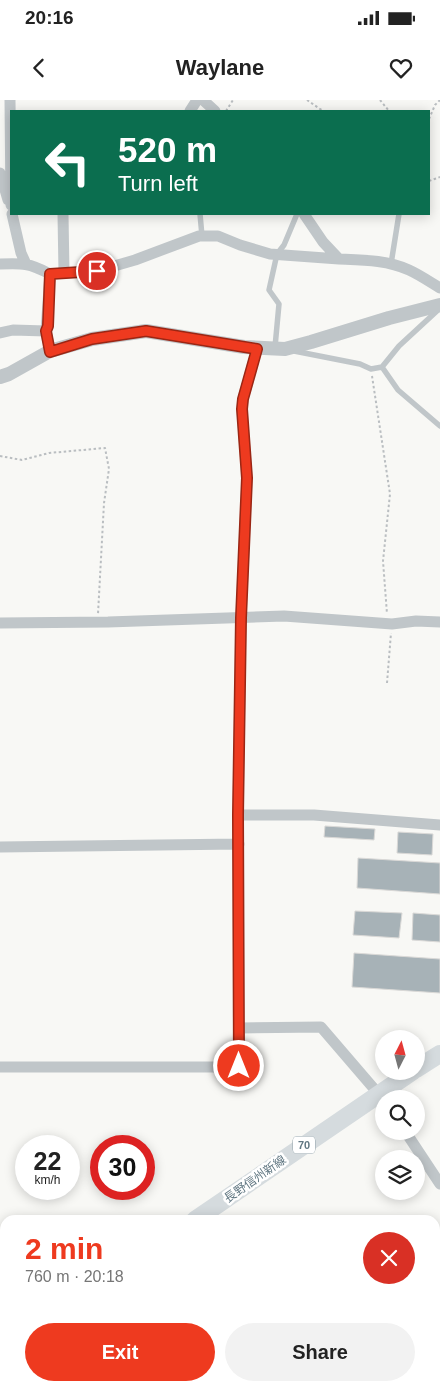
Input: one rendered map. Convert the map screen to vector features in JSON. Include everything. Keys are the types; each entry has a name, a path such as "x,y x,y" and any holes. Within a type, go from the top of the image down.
{"main road":[{"name":"長野信州新線","path":"425,1064 440,1054"},
{"name":"長野信州新線","path":"390,1090 402,1080"},
{"name":"長野信州新線","path":"203,1215 375,1101"}],"street":[{"path":"203,100 214,110"},
{"path":"0,173 10,206"},
{"path":"13,215 21,253 26,264"},
{"path":"63,215 64,272"},
{"path":"305,215 339,259"},
{"path":"0,264 33,265 50,274 97,271 202,236 218,236 240,245 277,254 365,260 391,264 409,270 440,288"},
{"path":"50,274 48,326 46,331 50,352"},
{"path":"3,378 50,352 92,339 146,331 257,349 280,349 311,342 439,305"},
{"path":"0,333 13,330 46,331"},
{"path":"0,1067 239,1066 238,815 241,618 247,478 242,409 257,349"},
{"path":"0,623 284,616 392,624 416,621 440,622"},
{"path":"238,815 314,815 440,825"},
{"path":"0,847 239,844"},
{"path":"239,1028 321,1027 375,1090"},
{"path":"411,1140 440,1184"}],"lane":[{"path":"200,215 202,236"},
{"path":"298,215 284,245 277,254 269,290 279,304 280,349 360,364 370,369 382,367 399,346 438,310 439,305"},
{"path":"391,264 399,215"},
{"path":"382,367 398,390 440,426"}],"path":[{"path":"309,100 322,110"},
{"path":"380,100 388,110"},
{"path":"430,117 435,105 440,100"},
{"path":"370,369 390,494 383,561 386,612 392,624 387,683"},
{"path":"0,456 22,460 49,453 105,448 109,469 104,512 97,622"}],"building":[{"path":"325,826 375,829 374,840 324,837"},
{"path":"398,832 433,834 432,855 397,853"},
{"path":"358,858 440,863 440,894 357,888"},
{"path":"355,911 402,913 399,938 353,935"},
{"path":"413,913 440,915 440,942 412,940"},
{"path":"354,953 440,959 440,993 352,987"}],"route":[{"path":"97,271 50,274 48,326 46,331 50,352 92,339 146,331 257,349 242,409 247,478 241,618 238,815 239,1066"}]}
